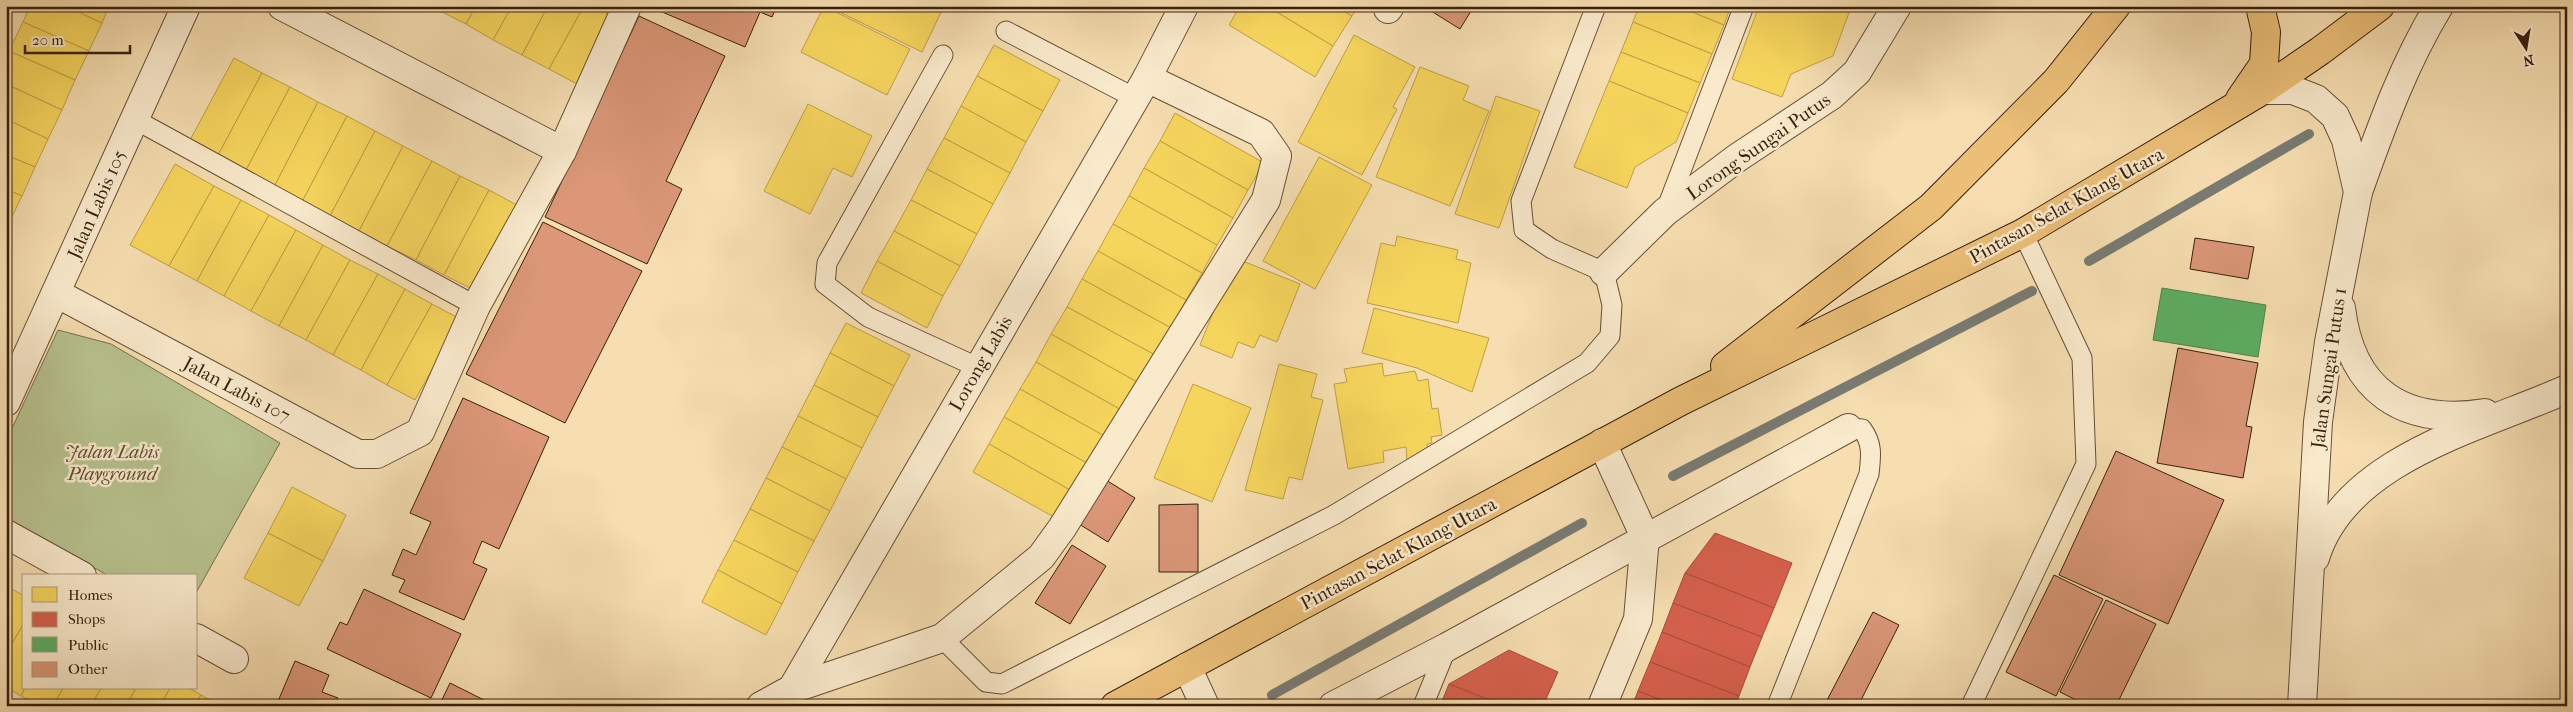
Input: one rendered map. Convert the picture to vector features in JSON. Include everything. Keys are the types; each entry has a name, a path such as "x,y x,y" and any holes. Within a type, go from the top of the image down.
{"highway":[{"path":"2236,105 2264,64 2266,32 2260,6"},
{"name":"Pintasan Selat Klang Utara","path":"1115,706 1681,401 2023,233 2130,171 2263,90 2320,52 2380,6"},
{"name":"Pintasan Selat Klang Utara","path":"1681,401 1931,207 2056,81 2116,7"}],"street":[{"name":"Jalan Labis 105","path":"6,402 186,6"},
{"path":"282,6 562,151"},
{"path":"476,306 562,151 627,6"},
{"name":"Lorong Labis","path":"792,689 977,367 1141,88 1184,6"},
{"name":"Lorong Sungai Putus","path":"1604,272 1665,212 1737,158 1832,95 1857,72 1897,6"},
{"path":"2358,192 2388,107 2418,41 2439,6"},
{"path":"761,706 792,689 942,638 1041,557 1062,528 1266,200 1277,156 1261,133 1141,88"},
{"name":"Jalan Sungai Putus 1","path":"2263,90 2293,90 2316,99 2335,116 2346,140 2358,192 2338,289 2318,422 2302,706"},
{"path":"2338,289 2343,324 2350,352 2370,385 2394,403 2428,414 2462,416 2531,406"},
{"name":"Jalan Labis 107","path":"56,293 358,454 377,454 420,432 476,306"},
{"path":"2308,584 2320,542 2341,508 2375,480 2414,453 2461,430 2531,406 2567,389"},
{"path":"1333,706 1447,647 1645,537 1848,428"},
{"path":"1602,443 1645,537 1638,620 1602,706"},
{"path":"6,534 78,574"},
{"path":"198,639 234,659"},
{"path":"1187,667 1204,706"}],"lane":[{"path":"942,638 986,682 1002,684 1334,515 1587,363 1610,336 1612,305 1604,272 1552,248 1524,230 1521,201 1596,6"},
{"path":"1665,212 1744,6"},
{"path":"1006,31 1141,88"},
{"path":"943,55 827,263 824,284 868,317 977,367"},
{"path":"134,119 476,306"},
{"path":"1971,706 2086,464 2082,358 2023,233"},
{"path":"1777,706 1869,474 1872,453 1869,439 1862,429 1848,428"},
{"path":"1424,706 1447,647"}],"green space":[{"name":"Jalan Labis Playground","path":"58,330 111,344 280,443 198,589 198,574 105,574 6,519 6,441"}],"building: Homes":[{"path":"30,6 66,6 102,23 89,51 23,22"},
{"path":"66,6 109,6 102,23"},
{"path":"440,6 476,6 466,24 438,10"},
{"path":"476,6 512,6 493,40 466,24"},
{"path":"512,6 548,6 522,55 493,40"},
{"path":"548,6 584,6 549,69 522,55"},
{"path":"584,6 593,6 613,17 577,84 549,69"},
{"path":"824,6 910,49 887,95 801,52"},
{"path":"827,6 944,6 922,52"},
{"path":"1240,6 1267,6 1333,46 1315,77 1229,25"},
{"path":"1267,6 1336,6 1352,16 1333,46"},
{"path":"1336,6 1358,6 1352,16"},
{"path":"1639,6 1678,6 1724,25 1712,54 1633,22"},
{"path":"1678,6 1731,6 1724,25"},
{"path":"1759,6 1841,6 1850,10 1833,56 1791,74 1782,97 1732,79"},
{"path":"23,22 89,51 75,80 9,51"},
{"path":"1633,22 1712,54 1700,83 1621,52"},
{"path":"1354,35 1415,67 1393,107 1397,109 1362,175 1298,142"},
{"path":"994,45 1060,80 1043,111 977,76"},
{"path":"9,51 75,80 62,110 6,84 6,57"},
{"path":"1621,52 1700,83 1688,113 1609,81"},
{"path":"234,58 262,73 217,157 189,142"},
{"path":"1420,67 1469,86 1463,100 1489,111 1450,206 1376,177"},
{"path":"262,73 290,87 245,172 217,157"},
{"path":"977,76 1043,111 1026,142 961,106"},
{"path":"1609,81 1688,113 1676,142 1635,167 1627,188 1574,167"},
{"path":"6,84 62,110 48,139 6,119"},
{"path":"290,87 318,102 274,187 245,172"},
{"path":"1496,96 1540,111 1499,228 1455,214"},
{"path":"318,102 347,116 302,202 274,187"},
{"path":"808,104 872,136 852,177 833,168 810,214 764,191"},
{"path":"961,106 1026,142 1010,173 944,138"},
{"path":"1175,113 1264,163 1248,190 1160,141"},
{"path":"347,116 375,131 330,216 302,202"},
{"path":"6,119 48,139 35,167 6,155"},
{"path":"375,131 403,146 359,231 330,216"},
{"path":"944,138 1010,173 993,204 927,169"},
{"path":"1160,141 1248,190 1233,218 1144,168"},
{"path":"403,146 432,161 387,246 359,231"},
{"path":"6,155 35,167 22,196 6,189"},
{"path":"1319,157 1372,185 1315,289 1263,261"},
{"path":"432,161 460,176 416,260 387,246"},
{"path":"175,164 214,186 169,266 130,245"},
{"path":"1144,168 1233,218 1217,245 1129,196"},
{"path":"927,169 993,204 977,234 911,200"},
{"path":"460,176 489,190 444,275 416,260"},
{"path":"214,186 241,200 197,281 169,266"},
{"path":"6,189 22,196 8,225 6,224"},
{"path":"489,190 517,205 472,289 444,275"},
{"path":"1129,196 1217,245 1202,273 1113,224"},
{"path":"241,200 269,215 224,296 197,281"},
{"path":"911,200 977,234 960,266 894,231"},
{"path":"269,215 296,230 251,311 224,296"},
{"path":"1113,224 1202,273 1186,300 1098,251"},
{"path":"296,230 323,245 279,326 251,311"},
{"path":"894,231 960,266 943,296 877,261"},
{"path":"1397,236 1458,250 1456,259 1471,263 1458,323 1367,303 1381,243 1395,246"},
{"path":"323,245 350,260 306,340 279,326"},
{"path":"1098,251 1186,300 1171,328 1082,279"},
{"path":"1235,258 1300,284 1277,342 1260,335 1254,348 1238,342 1232,358 1200,345"},
{"path":"350,260 378,274 333,355 306,340"},
{"path":"877,261 943,296 927,328 861,293"},
{"path":"378,274 405,289 361,370 333,355"},
{"path":"1082,279 1171,328 1155,355 1067,307"},
{"path":"405,289 432,304 387,385 361,370"},
{"path":"432,304 460,319 415,400 387,385"},
{"path":"1067,307 1155,355 1139,383 1051,334"},
{"path":"1374,308 1489,338 1472,392 1417,368 1362,353"},
{"path":"846,323 910,355 894,386 830,353"},
{"path":"1051,334 1139,383 1123,411 1036,362"},
{"path":"830,353 894,386 878,417 814,385"},
{"path":"1036,362 1123,411 1108,438 1020,389"},
{"path":"1382,363 1384,376 1415,371 1418,381 1428,379 1432,409 1438,408 1442,435 1431,437 1432,443 1427,444 1429,457 1407,461 1406,447 1383,451 1384,462 1348,469 1334,384 1347,382 1344,369"},
{"path":"1279,364 1317,374 1311,397 1323,400 1302,480 1289,477 1283,499 1245,490"},
{"path":"1193,384 1251,408 1212,502 1154,478"},
{"path":"814,385 878,417 862,448 798,416"},
{"path":"1020,389 1108,438 1092,466 1004,417"},
{"path":"798,416 862,448 846,479 782,447"},
{"path":"1004,417 1092,466 1077,494 989,444"},
{"path":"989,444 1077,494 1061,521 973,472"},
{"path":"782,447 846,479 830,511 766,478"},
{"path":"766,478 830,511 814,541 750,509"},
{"path":"292,487 346,515 323,561 268,533"},
{"path":"750,509 814,541 798,572 734,540"},
{"path":"268,533 323,561 299,606 244,578"},
{"path":"734,540 798,572 782,604 718,570"},
{"path":"718,570 782,604 766,635 702,602"},
{"path":"7,586 22,595 22,626 6,654"},
{"path":"22,626 22,690 24,690 21,696 6,687 6,654"},
{"path":"24,690 62,690 53,706 39,706 21,696"},
{"path":"62,690 100,690 91,706 53,706"},
{"path":"100,690 135,690 126,706 91,706"},
{"path":"135,690 169,690 160,706 126,706"},
{"path":"169,690 192,690 201,695 194,706 160,706"},
{"path":"201,695 221,706 194,706"}],"building: Shops":[{"path":"1715,533 1792,563 1774,608 1685,573"},
{"path":"1685,573 1774,608 1762,637 1673,603"},
{"path":"1673,603 1762,637 1750,667 1662,632"},
{"path":"1662,632 1750,667 1739,696 1650,662"},
{"path":"1509,650 1558,672 1543,706 1505,706 1449,684"},
{"path":"1650,662 1739,696 1735,706 1676,706 1638,691"},
{"path":"1449,684 1505,706 1440,706"},
{"path":"1638,691 1676,706 1632,706"}],"building: Public":[{"path":"2162,288 2266,305 2258,357 2153,340"}],"building: Other":[{"path":"648,6 777,6 772,17 760,12 745,47"},
{"path":"1423,6 1474,6 1460,29"},
{"path":"639,16 725,56 666,181 682,189 647,264 545,217"},
{"path":"543,222 642,271 565,423 466,374"},
{"path":"2195,238 2254,247 2248,279 2190,269"},
{"path":"2178,348 2258,363 2246,426 2252,427 2243,478 2157,463"},
{"path":"463,398 549,437 499,549 482,541 473,563 487,569 464,620 399,592 405,580 392,575 403,549 416,555 431,522 410,513"},
{"path":"2116,451 2224,500 2168,624 2059,575"},
{"path":"1106,480 1135,498 1108,542 1079,524"},
{"path":"1198,504 1198,572 1159,572 1159,505"},
{"path":"1072,545 1106,566 1070,624 1035,603"},
{"path":"2054,575 2103,599 2056,696 2006,672"},
{"path":"364,589 461,634 431,698 327,649 340,622 347,625"},
{"path":"2106,600 2156,624 2116,706 2088,706 2060,692"},
{"path":"1873,612 1899,625 1858,706 1824,706"},
{"path":"295,661 329,675 322,692 338,698 334,706 276,706"},
{"path":"450,683 496,706 439,706"}],"waterway":[{"path":"2089,261 2309,134"},
{"path":"1673,476 2032,291"},
{"path":"1272,695 1582,523"}]}
